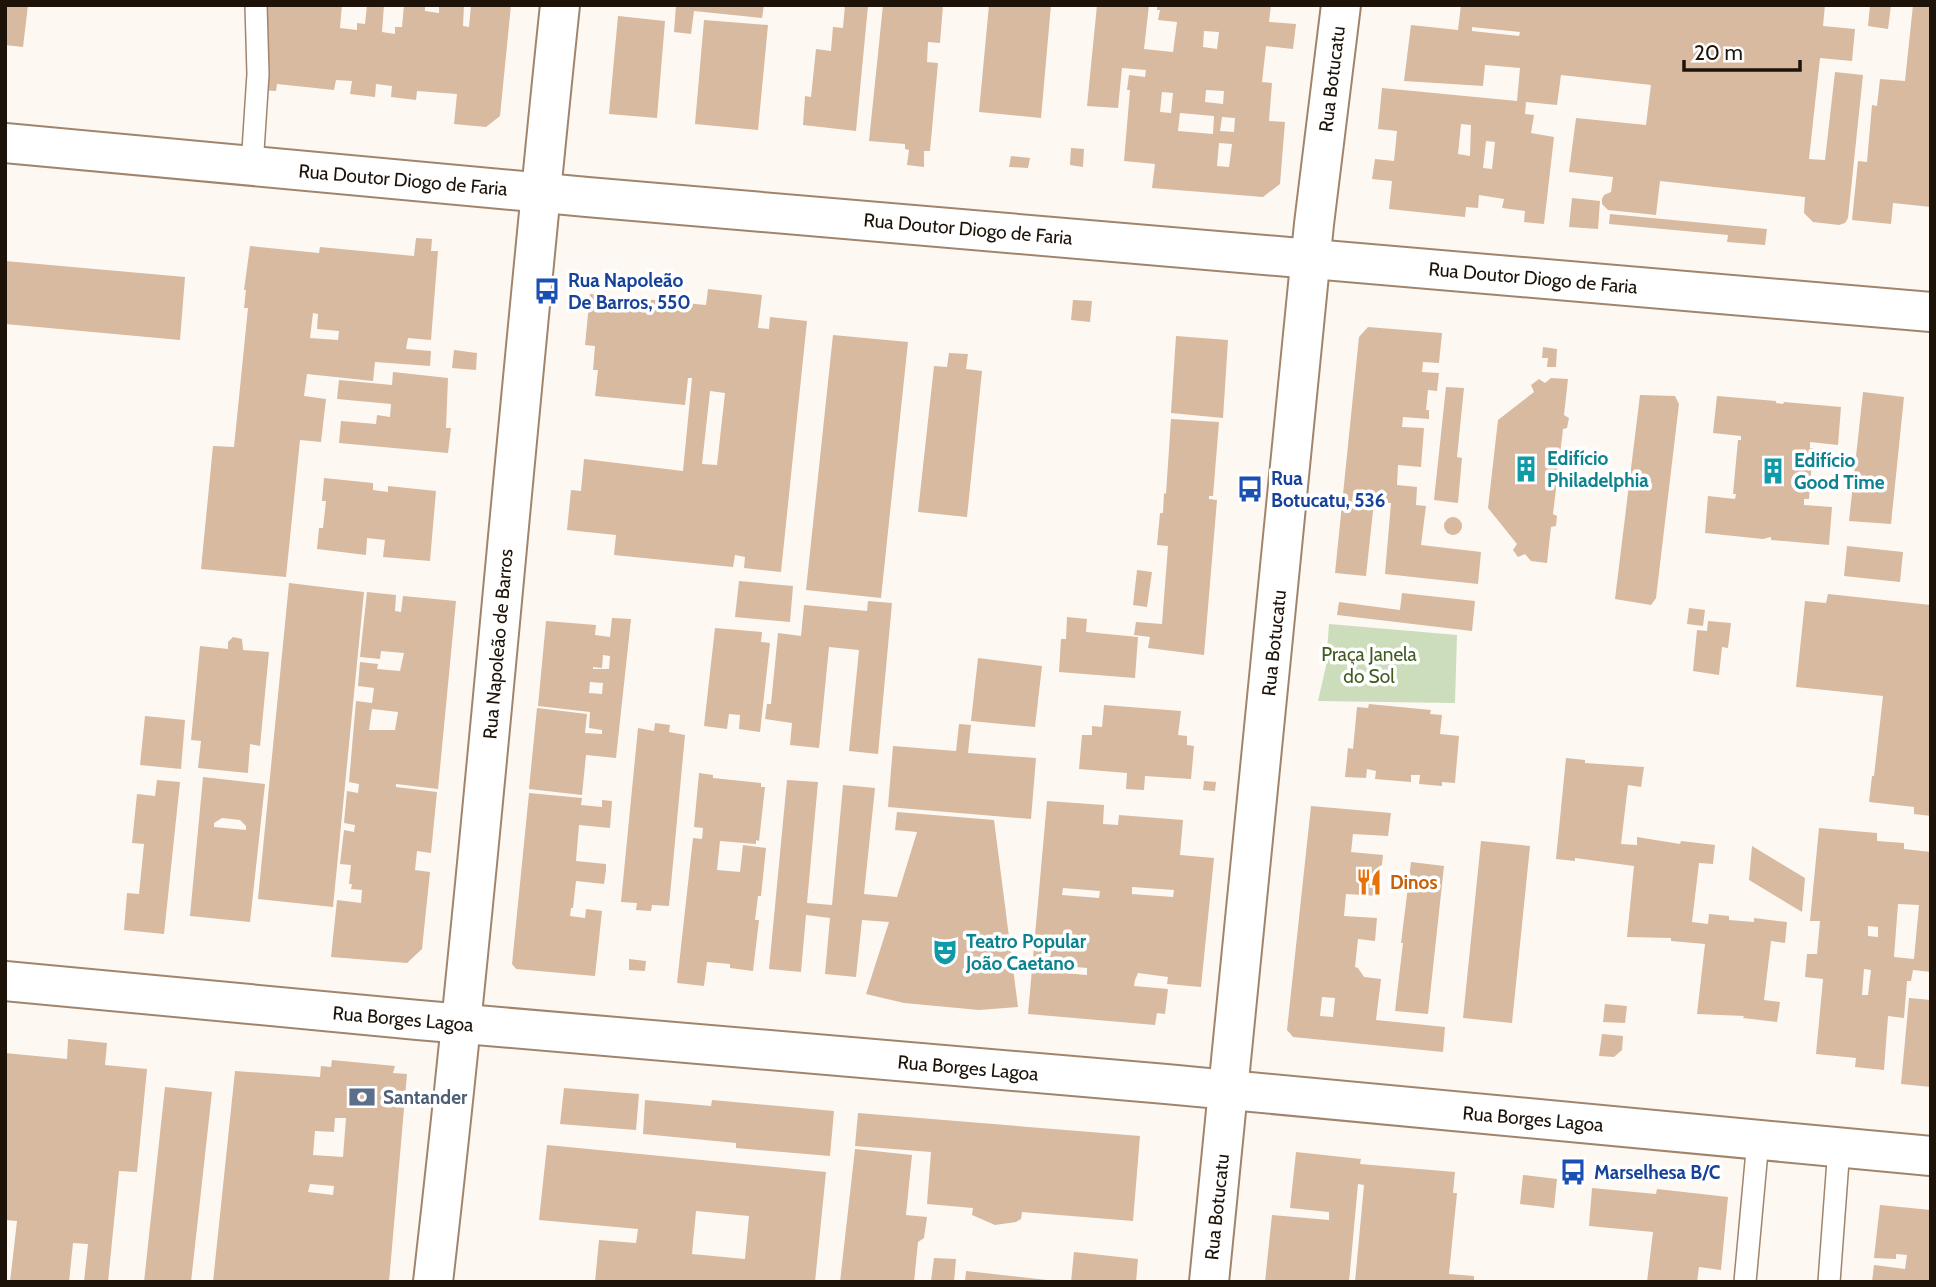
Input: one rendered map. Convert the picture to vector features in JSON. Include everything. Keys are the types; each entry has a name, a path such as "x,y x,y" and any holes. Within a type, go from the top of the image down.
{"street":[{"name":"Rua Napoleão de Barros","path":"433,1282 462,1024 560,5"},
{"name":"Rua Botucatu","path":"1209,1282 1311,259 1341,5"},
{"name":"Rua Doutor Diogo de Faria","path":"5,143 1931,312"},
{"name":"Rua Borges Lagoa","path":"5,981 1931,1156"}],"lane":[{"path":"252,166 258,74 256,5"},
{"path":"1745,1282 1758,1140"},
{"path":"1829,1282 1839,1147"}],"green space":[{"name":"Praça Janela do Sol","path":"1329,624 1457,635 1455,703 1318,701 1326,666"}],"building":[{"path":"5,5 28,5 23,47 5,45"},
{"path":"266,5 342,5 340,28 357,30 357,23 365,24 367,5 384,5 382,32 395,34 395,27 402,27 404,5 425,7 425,11 439,13 439,5 464,5 463,26 469,27 471,5 511,5 500,116 486,127 454,124 457,94 417,91 416,100 391,97 392,86 376,84 375,97 350,94 352,81 336,80 334,90 277,84 276,91 258,90"},
{"path":"676,5 764,5 762,18 694,11 691,34 674,32"},
{"path":"845,5 868,6 856,131 803,125 805,96 811,97 816,49 831,51 833,27 843,28"},
{"path":"883,5 943,5 940,43 928,42 927,62 938,63 930,151 924,151 924,167 907,165 909,150 905,149 905,144 869,141"},
{"path":"989,5 1051,5 1041,118 979,112"},
{"path":"1097,5 1149,5 1144,49 1173,52 1177,22 1158,20 1160,10 1157,10 1157,5 1271,5 1269,22 1296,24 1293,49 1266,46 1262,82 1272,83 1269,121 1285,122 1280,184 1263,197 1152,188 1155,164 1124,161 1129,75 1145,77 1146,70 1122,68 1118,108 1087,106","holes":["1204,31 1219,32 1217,49 1203,47","1206,90 1224,91 1223,104 1205,102","1162,92 1173,93 1171,113 1160,112","1180,113 1214,116 1213,134 1178,131","1222,117 1235,118 1234,132 1220,131","1219,143 1232,144 1229,167 1217,166"]},
{"path":"1461,5 1825,5 1823,26 1855,29 1852,61 1820,58 1809,159 1825,160 1835,72 1863,75 1848,218 1845,223 1839,225 1813,222 1804,213 1805,197 1660,181 1656,215 1608,210 1602,204 1602,199 1611,192 1613,177 1569,172 1576,118 1646,125 1651,85 1561,75 1557,105 1526,102 1525,114 1534,115 1531,133 1554,137 1544,224 1524,222 1525,211 1502,208 1504,199 1479,195 1478,208 1466,207 1465,217 1389,209 1392,181 1372,179 1375,159 1394,161 1397,131 1378,129 1382,88 1517,101 1520,68 1485,65 1483,86 1404,81 1411,25 1458,30","holes":["1472,27 1520,32 1519,36 1472,31","1461,124 1471,125 1470,156 1458,154","1486,141 1495,142 1492,169 1483,168"]},
{"path":"1870,5 1891,5 1888,29 1868,26"},
{"path":"1913,5 1931,5 1931,207 1893,203 1891,224 1852,220 1858,161 1867,162 1872,105 1877,106 1880,79 1905,81"},
{"path":"618,16 665,21 657,118 609,114"},
{"path":"704,20 768,25 758,130 695,124"},
{"path":"1071,148 1084,149 1083,167 1070,165"},
{"path":"1011,156 1030,158 1028,168 1009,167"},
{"path":"1572,198 1600,201 1598,229 1569,227"},
{"path":"1610,214 1767,229 1765,245 1727,242 1728,235 1609,224"},
{"path":"416,238 432,239 431,251 438,251 431,340 408,338 406,349 431,351 430,366 375,362 373,381 307,374 304,396 326,399 321,442 300,440 286,577 201,569 213,446 234,447 248,308 244,308 244,290 250,246 319,253 320,247 414,256","holes":["313,313 318,314 317,329 339,331 338,340 310,338"]},
{"path":"5,261 185,277 180,340 5,324"},
{"path":"708,289 762,295 758,328 769,329 770,317 807,321 781,572 744,568 745,557 735,555 733,567 614,555 616,535 567,530 571,490 581,491 584,459 683,471 692,378 688,378 685,405 595,396 598,370 593,370 595,346 585,345 590,294 706,305","holes":["710,391 725,393 717,465 702,464"]},
{"path":"1073,300 1092,301 1090,322 1071,320"},
{"path":"1368,327 1442,333 1439,363 1423,362 1422,372 1439,373 1437,391 1428,390 1426,410 1429,410 1429,419 1403,417 1402,427 1424,428 1421,467 1398,465 1397,485 1417,487 1416,505 1426,506 1421,545 1481,552 1478,584 1385,574 1391,503 1374,502 1366,576 1335,573 1359,337"},
{"path":"833,335 908,342 881,598 806,590"},
{"path":"1176,336 1228,340 1223,418 1171,413"},
{"path":"1543,347 1557,349 1556,367 1547,367 1548,358 1542,358"},
{"path":"454,350 477,353 476,370 452,368"},
{"path":"949,353 968,354 966,369 982,371 967,517 918,512 934,366 947,367"},
{"path":"393,372 448,378 446,428 451,428 448,453 339,443 341,421 376,424 377,415 390,417 391,404 337,399 339,380 392,385"},
{"name":"Edifício Philadelphia","path":"1551,378 1568,379 1564,415 1569,418 1567,428 1563,429 1553,514 1557,516 1556,526 1551,527 1547,563 1531,561 1525,554 1518,557 1513,550 1517,544 1488,508 1498,420 1534,392 1531,385 1539,379 1545,383"},
{"path":"1446,387 1464,388 1457,457 1462,458 1458,503 1434,500"},
{"path":"1863,392 1904,397 1891,524 1849,521"},
{"path":"1640,395 1675,396 1679,404 1656,598 1651,605 1615,599"},
{"name":"Edifício Good Time","path":"1717,396 1776,401 1783,404 1841,407 1838,445 1810,442 1810,448 1813,448 1809,499 1804,499 1804,505 1832,507 1829,545 1771,540 1771,537 1763,539 1705,533 1708,496 1735,499 1736,494 1733,494 1738,440 1741,440 1741,436 1713,433"},
{"path":"1171,419 1219,422 1213,496 1209,496 1209,499 1217,500 1204,655 1148,648 1150,637 1134,635 1136,622 1162,624 1168,546 1157,545 1160,513 1163,513 1164,493 1166,494"},
{"path":"324,478 373,483 373,490 388,492 388,486 436,491 430,561 383,557 385,540 367,538 366,555 317,549 326,501 322,501"},
{"path":"1453,517 1459,520 1462,526 1459,532 1453,535 1447,532 1444,526 1447,520"},
{"path":"1847,546 1903,552 1900,582 1844,576"},
{"path":"1137,570 1152,572 1147,607 1133,605"},
{"path":"739,581 793,586 790,622 735,617"},
{"path":"289,583 364,592 333,907 258,899"},
{"path":"367,592 396,595 395,611 401,612 403,596 456,601 438,789 396,784 396,787 437,792 431,853 417,851 415,870 430,872 422,949 407,963 331,957 337,900 361,903 362,890 351,889 352,884 349,884 351,865 340,864 344,830 354,832 355,825 344,823 347,791 358,793 359,784 349,782 356,701 372,703 374,688 358,686 360,662 378,664 377,669 400,671 404,653 381,651 380,659 360,657","holes":["372,709 398,712 395,730 369,730"]},
{"path":"1402,593 1475,601 1472,631 1337,615 1339,602 1400,610"},
{"path":"1828,594 1931,605 1931,816 1914,814 1914,807 1869,802 1883,696 1796,687 1805,601 1826,603"},
{"path":"868,601 892,603 878,754 849,751 859,650 829,647 819,748 790,745 792,723 765,719 767,704 771,704 778,633 801,636 804,605 867,611"},
{"path":"1689,608 1705,610 1703,626 1687,624"},
{"path":"1067,617 1087,619 1086,632 1138,637 1135,678 1059,672 1061,639 1066,639"},
{"path":"612,618 631,619 616,758 586,755 582,795 529,789 537,708 587,714 585,733 602,734 602,730 589,728 590,712 538,706 546,621 596,625 595,635 610,637","holes":["603,655 610,656 609,669 593,669 602,668","590,682 603,683 602,694 589,693"]},
{"path":"1708,621 1731,623 1728,648 1722,647 1719,675 1693,671 1697,630 1707,631"},
{"path":"715,628 762,632 761,642 770,643 760,732 739,729 740,715 729,714 727,729 704,726"},
{"path":"233,637 242,639 243,650 269,652 260,746 250,744 248,773 198,768 201,741 191,740 200,646 228,649 228,642"},
{"path":"978,658 1042,666 1035,727 971,721"},
{"path":"1369,704 1431,710 1430,714 1442,715 1440,734 1459,736 1455,783 1442,782 1442,786 1419,784 1420,775 1411,775 1411,782 1375,779 1376,771 1367,769 1366,778 1345,777 1348,748 1353,749 1357,707 1368,708"},
{"path":"1104,705 1181,711 1178,735 1187,736 1187,745 1194,746 1191,779 1145,776 1144,790 1126,789 1127,773 1079,769 1082,735 1092,735 1092,726 1102,727"},
{"path":"145,716 185,720 181,769 140,765"},
{"path":"655,723 670,725 669,732 685,735 669,906 652,905 651,911 636,910 637,903 621,902 638,728 654,731"},
{"path":"959,724 971,725 968,753 1036,758 1031,819 888,807 893,746 956,751"},
{"path":"1566,758 1585,760 1585,763 1644,767 1641,787 1628,785 1621,844 1637,845 1637,837 1680,844 1681,841 1715,845 1713,864 1699,863 1692,922 1708,924 1709,914 1729,916 1729,920 1754,922 1754,918 1787,922 1785,943 1771,941 1764,1000 1780,1002 1777,1022 1743,1018 1744,1016 1697,1014 1705,944 1671,941 1671,938 1627,937 1634,866 1575,858 1575,861 1556,859"},
{"path":"699,773 713,775 713,778 761,783 761,787 765,787 759,841 756,840 756,844 720,841 717,870 740,872 743,845 766,848 761,896 758,896 755,920 759,920 753,971 730,968 730,964 707,962 704,986 677,983 693,838 702,839 703,828 694,827"},
{"path":"203,777 265,784 250,922 190,916","holes":["222,818 240,820 246,830 214,827 214,823"]},
{"path":"157,780 180,782 164,934 124,930 127,893 139,894 144,844 132,843 137,794 155,796"},
{"name":"Teatro Popular João Caetano","path":"787,780 818,782 807,903 832,905 843,785 875,788 864,894 897,897 917,832 895,830 897,812 994,820 1018,1007 979,1010 904,1003 866,994 889,922 862,920 856,977 825,974 830,918 806,915 801,972 769,969"},
{"path":"1204,781 1216,782 1215,791 1203,790"},
{"path":"529,793 582,798 581,805 602,807 602,800 612,801 610,828 579,825 576,861 606,864 606,870 604,884 576,881 570,916 585,918 586,909 602,911 595,976 516,969 512,964"},
{"path":"1047,801 1104,805 1103,824 1118,825 1119,815 1183,820 1180,855 1214,858 1201,987 1167,984 1168,977 1138,973 1134,986 1168,989 1165,1014 1157,1013 1155,1025 1028,1014","holes":["1132,887 1174,890 1173,897 1132,894","1063,888 1100,891 1099,898 1062,895","1064,966 1087,968 1087,975 1063,973"]},
{"path":"1311,806 1391,813 1388,836 1353,834 1351,852 1383,855 1379,896 1346,894 1344,916 1377,918 1375,941 1358,939 1355,967 1364,977 1381,979 1376,1020 1445,1027 1443,1052 1293,1037 1287,1030","holes":["1322,997 1335,998 1333,1017 1320,1016"]},
{"path":"1819,828 1877,833 1877,841 1904,843 1904,849 1931,852 1931,972 1913,970 1911,981 1907,981 1904,1018 1888,1016 1884,1070 1855,1067 1856,1058 1816,1054 1823,979 1805,977 1807,954 1817,954 1820,921 1810,921","holes":["1898,904 1919,905 1914,959 1894,957","1868,926 1878,927 1878,937 1868,936","1864,969 1871,970 1868,995 1862,995"]},
{"path":"1481,841 1530,846 1512,1023 1463,1018"},
{"path":"1752,846 1805,878 1802,912 1749,880"},
{"path":"1411,862 1444,866 1428,1014 1395,1011"},
{"path":"629,959 646,961 645,971 629,970"},
{"path":"1909,998 1931,1000 1931,1087 1901,1084"},
{"path":"1605,1004 1627,1006 1625,1023 1603,1022"},
{"path":"1602,1034 1623,1036 1622,1050 1614,1057 1599,1056"},
{"path":"68,1039 107,1043 105,1065 147,1069 137,1172 119,1171 108,1282 84,1282 88,1244 73,1243 69,1282 10,1282 17,1221 5,1220 5,1053 67,1059"},
{"path":"332,1060 395,1066 393,1073 407,1074 389,1282 213,1282 235,1071 320,1077 321,1066 331,1067","holes":["335,1118 346,1118 343,1157 313,1155 315,1131 334,1132","310,1184 334,1186 333,1195 308,1192"]},
{"path":"165,1087 212,1092 191,1282 144,1282"},
{"path":"564,1088 639,1094 636,1130 560,1124"},
{"path":"645,1100 711,1106 712,1100 834,1111 830,1156 736,1148 736,1143 643,1134"},
{"path":"858,1113 1140,1136 1133,1221 1022,1212 1021,1219 1016,1222 995,1225 972,1215 973,1208 927,1204 931,1152 855,1146"},
{"path":"547,1145 826,1172 815,1282 595,1282 599,1240 636,1243 638,1229 539,1220","holes":["696,1211 749,1216 745,1259 692,1254"]},
{"path":"855,1149 912,1155 906,1215 927,1217 924,1238 918,1242 914,1282 840,1282"},
{"path":"1296,1152 1361,1159 1360,1164 1455,1172 1453,1193 1457,1193 1449,1274 1474,1276 1474,1282 1355,1282 1364,1185 1358,1184 1349,1282 1265,1282 1272,1215 1329,1220 1329,1212 1290,1208"},
{"path":"1523,1175 1557,1179 1554,1208 1520,1204"},
{"path":"1592,1188 1656,1194 1657,1189 1728,1197 1721,1270 1699,1267 1697,1282 1647,1282 1653,1232 1589,1226"},
{"path":"1880,1205 1931,1210 1931,1282 1872,1282 1874,1265 1905,1269 1907,1255 1896,1254 1896,1259 1874,1258"},
{"path":"1074,1252 1138,1259 1136,1282 1071,1282"},
{"path":"934,1258 956,1259 954,1282 931,1281"},
{"path":"966,1271 1047,1280 1047,1282 965,1282"}],"place":[{"name":"Rua Napoleão De Barros, 550","path":"547,291"},
{"name":"Edifício Philadelphia","path":"1526,469"},
{"name":"Edifício Good Time","path":"1773,471"},
{"name":"Rua Botucatu, 536","path":"1250,489"},
{"name":"Dinos","path":"1369,882"},
{"name":"Teatro Popular João Caetano","path":"945,952"},
{"name":"Santander","path":"362,1097"},
{"name":"Marselhesa B/C","path":"1573,1172"}]}
